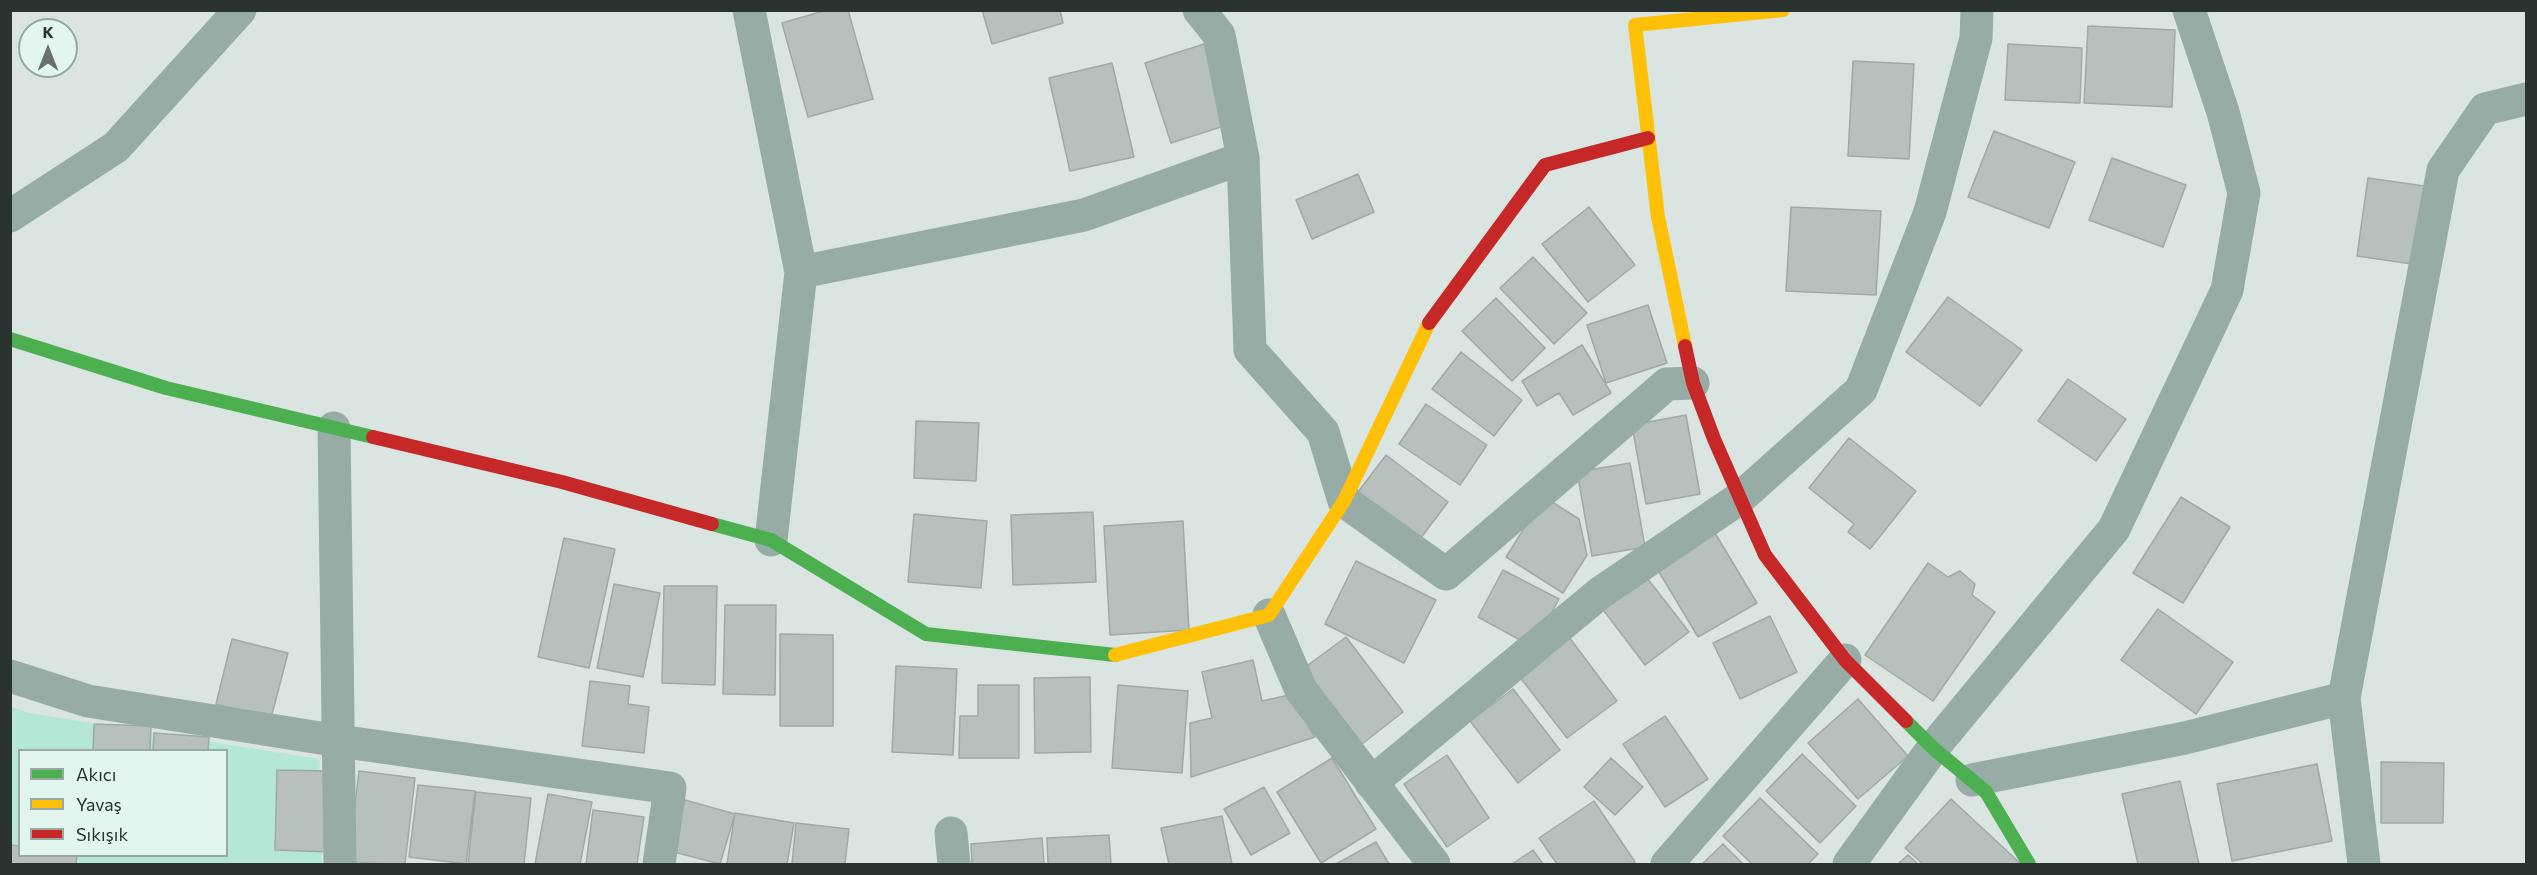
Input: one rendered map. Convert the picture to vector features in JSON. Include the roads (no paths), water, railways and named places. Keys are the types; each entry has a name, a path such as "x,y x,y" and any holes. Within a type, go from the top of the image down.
{"street":[{"path":"10,216 116,147 240,10"},
{"path":"749,10 801,272 771,540"},
{"path":"1199,10 1219,35 1243,158 1250,350 1323,432 1344,501 1446,574 1667,384 1693,383"},
{"path":"1783,10 1634,18 1658,217 1693,383 1714,439 1765,555 1845,660 1933,748 1986,792 2030,864"},
{"path":"1371,783 1600,593 1740,498 1861,390 1930,212 1976,38 1977,10"},
{"path":"1849,864 1933,748 2114,529 2227,290 2244,193 2223,112 2189,10"},
{"path":"2364,864 2344,698 2443,170 2486,109 2526,99"},
{"path":"10,339 166,388 562,482 771,540 926,633 1114,655 1269,615 1344,501 1430,321 1545,165 1648,138"},
{"path":"801,272 1084,215 1243,158"},
{"path":"334,428 340,864"},
{"path":"1269,615 1301,690 1434,864"},
{"path":"1666,864 1845,660"},
{"path":"10,676 88,700 339,741 670,788 659,864"},
{"path":"1972,780 2185,738 2344,698"},
{"path":"951,832 954,864"}]}
